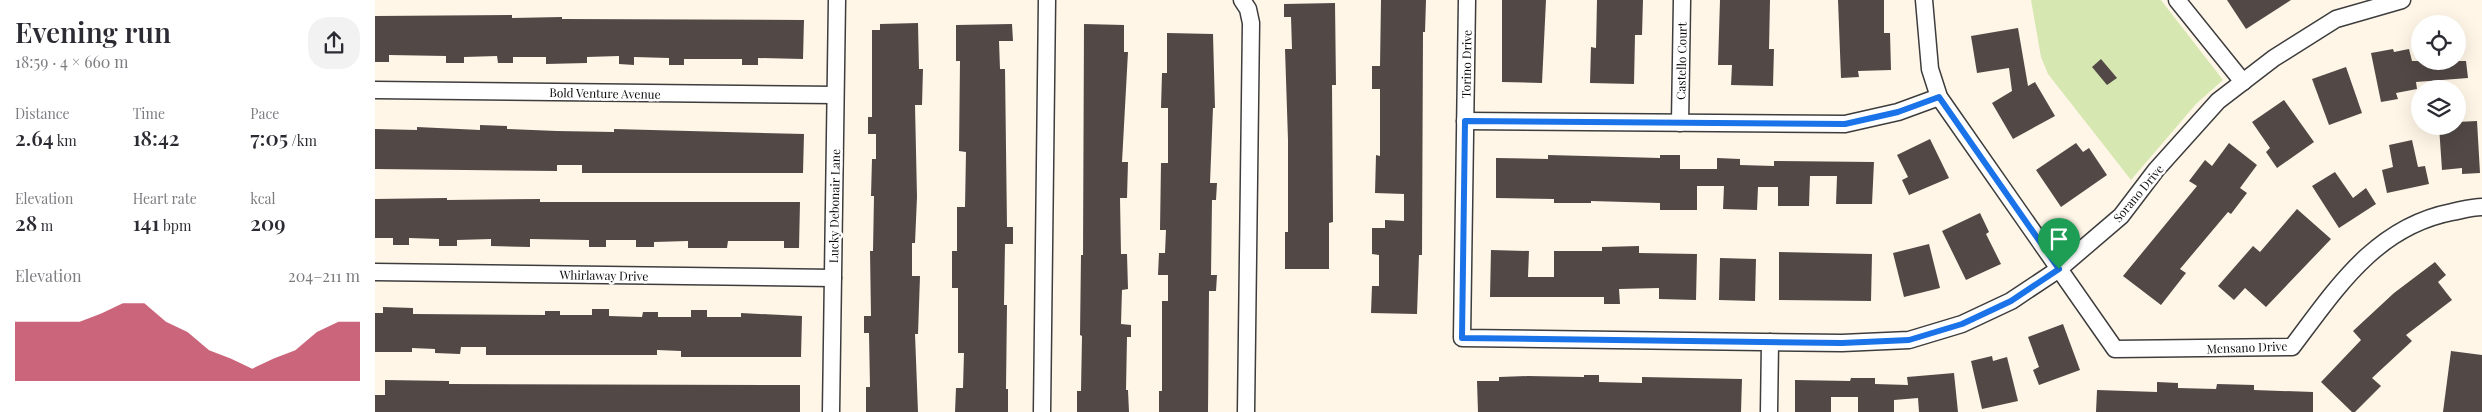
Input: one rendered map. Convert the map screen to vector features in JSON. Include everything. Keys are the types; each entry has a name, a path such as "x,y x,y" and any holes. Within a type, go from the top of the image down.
{"street":[{"name":"Lucky Debonair Lane","path":"831,412 837,0"},
{"path":"1042,412 1047,0"},
{"path":"1242,0 1248,9 1251,23 1246,412"},
{"name":"Torino Drive","path":"1462,338 1467,0"},
{"name":"Castello Court","path":"1680,123 1682,0"},
{"path":"1925,0 1930,69 1939,97 2059,269"},
{"path":"2177,0 2243,82"},
{"name":"Sorano Drive","path":"1462,338 1770,342 1909,340 1962,324 2011,301 2059,269 2121,216 2156,170 2219,101 2274,58 2336,19 2402,0"},
{"name":"Bold Venture Avenue","path":"375,90 835,95"},
{"path":"1465,121 1845,124 1898,112 1939,97"},
{"name":"Mensano Drive","path":"2059,269 2115,349 2292,347 2361,260 2398,230 2437,215 2482,207"},
{"name":"Whirlaway Drive","path":"375,272 833,278"},
{"path":"1769,412 1770,342"}],"green space":[{"path":"2031,0 2161,0 2223,80 2196,104 2131,180 2048,74 2041,57"}],"building":[{"path":"1381,0 1426,0 1425,32 1423,32 1422,255 1419,255 1417,314 1371,313 1372,286 1379,286 1379,255 1372,254 1372,228 1385,228 1385,220 1404,221 1404,194 1375,193 1376,155 1380,156 1380,89 1372,89 1372,66 1380,66"},
{"path":"1502,0 1546,0 1542,83 1502,82"},
{"path":"1597,0 1643,0 1642,35 1635,35 1634,84 1590,83 1591,47 1596,48"},
{"path":"1720,0 1770,0 1769,49 1774,49 1773,86 1731,85 1732,65 1718,65"},
{"path":"1838,0 1884,0 1884,33 1890,33 1891,70 1858,71 1859,77 1841,78"},
{"path":"2227,0 2291,0 2246,29"},
{"path":"1335,3 1336,85 1332,85 1333,222 1329,223 1329,269 1285,269 1285,232 1288,232 1288,140 1285,49 1292,49 1291,17 1284,17 1284,4"},
{"path":"512,15 512,18 562,17 562,19 804,20 803,59 758,58 758,65 742,65 742,59 684,59 684,65 669,65 669,58 634,57 634,65 619,64 619,56 587,57 587,63 546,64 546,57 513,57 513,63 498,63 497,56 464,57 464,63 446,63 446,56 389,55 389,62 375,62 375,16"},
{"path":"918,23 919,69 923,69 922,105 915,105 917,197 915,243 912,243 912,276 920,276 918,334 915,334 918,412 866,412 866,387 870,387 869,333 864,333 864,316 871,316 870,251 873,251 874,196 871,196 872,159 876,159 876,134 868,134 868,117 872,117 872,30 880,30 880,24"},
{"path":"1012,24 1013,41 999,41 1000,69 1005,69 1007,227 1013,227 1013,244 1005,244 1004,305 1007,305 1006,389 1008,389 1008,412 955,412 956,388 963,388 964,353 958,353 958,288 952,288 952,251 957,251 957,207 965,207 966,152 959,151 960,61 956,61 956,25"},
{"path":"1084,24 1124,25 1124,52 1128,52 1122,162 1128,162 1127,198 1120,198 1121,254 1127,254 1128,289 1122,290 1121,324 1131,325 1131,337 1127,337 1126,390 1128,390 1129,412 1077,412 1077,391 1081,391 1082,336 1080,335 1081,255 1083,255"},
{"path":"2018,28 2028,86 2035,82 2055,116 2013,139 1992,103 2012,91 2009,68 1977,73 1971,36"},
{"path":"1167,33 1213,34 1215,108 1213,108 1210,183 1217,183 1216,200 1212,200 1211,275 1217,275 1216,291 1209,291 1208,412 1159,412 1159,391 1162,391 1162,301 1168,301 1168,275 1158,275 1159,253 1165,253 1166,230 1160,230 1161,163 1168,163 1168,108 1161,108 1162,73 1167,73"},
{"path":"2393,49 2394,52 2409,49 2411,70 2466,70 2466,61 2468,78 2411,80 2411,90 2396,93 2398,99 2381,102 2371,53"},
{"path":"2101,59 2117,78 2107,85 2092,67"},
{"path":"2346,67 2362,113 2329,125 2312,79"},
{"path":"2284,100 2314,142 2277,168 2266,152 2270,148 2252,122"},
{"path":"2477,121 2480,173 2462,174 2462,168 2442,170 2440,135 2466,135 2466,122"},
{"path":"480,125 507,126 507,129 557,131 614,132 614,129 804,134 803,173 582,173 582,165 557,165 557,171 375,169 375,129 417,130 417,127 480,130"},
{"path":"1930,139 1949,178 1909,195 1902,180 1908,177 1897,155"},
{"path":"2412,140 2418,167 2425,166 2429,184 2387,193 2382,170 2393,167 2389,145"},
{"path":"2076,143 2083,152 2089,148 2107,175 2061,207 2036,170"},
{"path":"2229,143 2257,165 2240,188 2247,193 2231,214 2228,212 2180,269 2186,273 2161,305 2123,276 2197,186 2189,181 2205,160 2212,166"},
{"path":"1548,155 1660,158 1660,155 1680,155 1680,169 1717,169 1717,158 1740,159 1740,165 1774,166 1774,161 1874,162 1872,204 1836,204 1837,176 1810,176 1809,206 1778,206 1778,187 1758,187 1757,210 1723,209 1724,186 1697,186 1697,210 1660,210 1660,203 1591,201 1591,203 1554,203 1554,199 1496,198 1496,158 1548,159"},
{"path":"2335,172 2353,198 2366,188 2376,204 2339,228 2312,186"},
{"path":"447,198 447,200 540,199 540,202 800,202 799,248 784,248 784,241 728,241 727,248 688,248 688,241 654,242 654,247 636,247 636,240 606,240 606,247 589,247 589,240 530,239 530,247 491,246 491,239 457,240 457,246 439,246 439,239 409,238 409,245 393,245 393,238 375,238 375,199"},
{"path":"2297,209 2331,239 2266,307 2245,288 2234,300 2218,286 2253,246 2260,252"},
{"path":"1980,213 1989,232 1986,234 2001,264 1966,280 1942,231"},
{"path":"1929,244 1940,288 1904,297 1893,253"},
{"path":"1639,246 1639,253 1697,254 1696,300 1659,299 1659,288 1619,289 1620,304 1604,304 1604,297 1490,297 1491,250 1529,251 1528,277 1554,277 1554,251 1602,251 1602,247"},
{"path":"1779,252 1872,254 1871,301 1779,300"},
{"path":"1720,258 1756,259 1755,301 1719,300"},
{"path":"2435,262 2446,275 2438,282 2452,300 2406,335 2412,341 2372,378 2381,386 2355,412 2352,412 2321,382 2361,340 2353,331 2394,293"},
{"path":"383,307 413,308 413,314 545,315 545,311 560,311 560,315 592,315 592,309 609,309 609,316 642,317 643,312 658,312 658,317 691,317 691,310 707,310 707,317 741,317 741,313 802,316 801,357 681,357 681,351 657,350 657,355 486,355 486,347 461,347 460,354 435,353 435,349 412,348 412,352 375,352 375,313 383,313"},
{"path":"2063,324 2080,370 2039,385 2033,370 2039,367 2028,337"},
{"path":"2451,351 2482,355 2482,412 2443,412"},
{"path":"1992,356 1993,361 2007,357 2018,401 1982,409 1971,361"},
{"path":"1954,373 1958,412 1919,412 1918,398 1894,400 1894,412 1858,412 1858,397 1831,397 1831,412 1795,412 1795,380 1850,381 1851,378 1875,378 1875,384 1908,385 1907,377"},
{"path":"1584,375 1599,375 1599,382 1642,383 1642,377 1742,379 1741,412 1478,412 1477,381 1499,381 1499,377 1584,377"},
{"path":"385,380 449,381 449,384 800,385 800,412 375,412 375,395 385,395"},
{"path":"2157,382 2178,383 2178,388 2216,389 2217,384 2254,385 2254,390 2313,392 2313,412 2096,412 2097,390 2157,392"}],"route":[{"path":"1939,97 2059,269 2011,301 1962,324 1909,340 1842,343 1462,338 1465,121 1845,124 1898,112 1939,97"}]}
